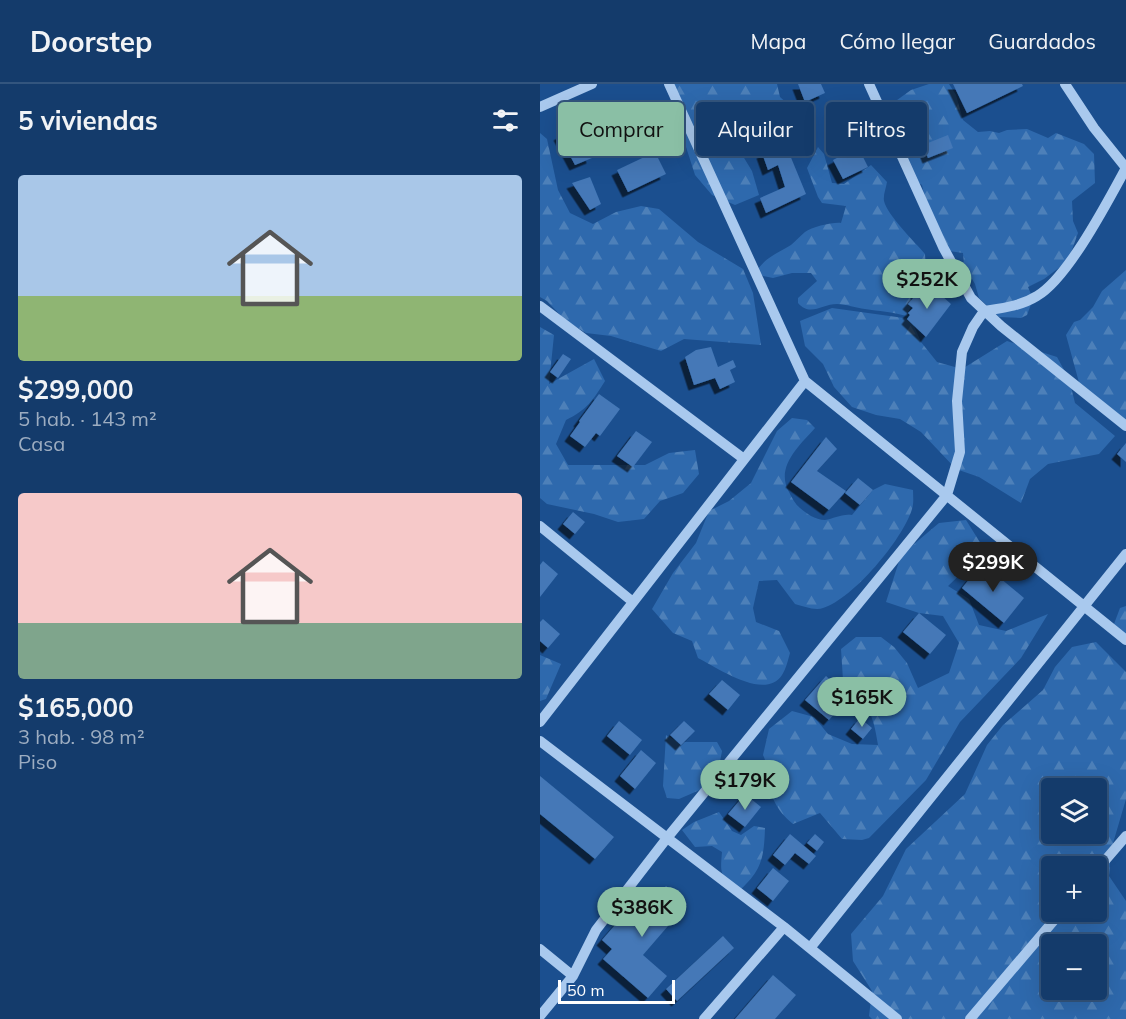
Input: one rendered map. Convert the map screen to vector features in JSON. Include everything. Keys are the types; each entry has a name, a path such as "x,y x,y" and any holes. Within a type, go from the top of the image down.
{"street":[{"path":"540,107 592,84"},
{"path":"669,84 805,381 1126,640"},
{"path":"869,84 943,247 970,298 1126,426"},
{"path":"540,1016 573,976 596,930 667,838 946,495 960,452 957,401 962,352 973,327 984,311 1017,305 1039,296 1067,266 1126,168 1094,128 1065,84"},
{"path":"540,306 744,459"},
{"path":"540,722 805,381"},
{"path":"540,526 633,602"},
{"path":"810,948 1126,554"},
{"path":"540,741 784,927 897,1019"},
{"path":"1107,858 1126,836"},
{"path":"970,1019 1052,922"},
{"path":"704,1019 784,927"},
{"path":"540,949 573,976"}],"green space":[{"path":"665,84 777,84 780,97 786,102 696,102 696,156 743,156 752,171 759,195 735,205 712,195 695,175 684,141 684,102 673,102"},
{"path":"929,84 949,84 956,95 963,120 978,132 999,133 1007,130 1027,129 1048,138 1056,133 1084,144 1094,154 1095,183 1072,201 1073,221 1078,233 1068,261 1044,279 1028,287 1033,299 1027,315 1021,318 999,317 979,298 975,284 964,265 963,253 949,251 922,185 914,180 904,156 927,156 927,102 894,102 911,90"},
{"path":"540,133 547,139 558,190 570,213 593,224 616,212 641,206 659,209 698,242 743,269 753,293 761,345 684,339 661,351 611,336 586,333 565,320 540,297"},
{"path":"818,147 824,154 832,183 844,184 871,165 887,182 884,194 886,207 925,254 926,271 921,278 906,287 912,303 907,316 840,304 807,309 798,303 798,298 817,281 811,273 792,273 773,278 754,274 766,260 791,245 805,232 823,225 841,223 846,206 822,203 818,197 807,168"},
{"path":"1126,270 1126,422 1080,386 1066,335 1074,322 1080,320 1093,307 1102,291"},
{"path":"832,308 911,319 921,342 937,362 962,369 1007,341 1057,357 1069,379 1075,403 1115,436 1099,454 1048,464 1030,479 1021,503 979,477 956,469 921,432 900,419 876,415 852,407 834,387 823,364 805,346 800,321"},
{"path":"540,327 554,335 549,384 594,359 605,381 589,404 566,420 556,444 568,465 645,465 669,453 695,450 699,474 683,493 660,501 644,519 618,522 594,514 547,504 540,498"},
{"path":"792,418 807,420 815,428 791,457 785,474 785,483 791,496 805,512 821,520 852,515 873,490 885,484 913,490 913,504 907,521 888,551 862,581 835,602 823,608 813,609 795,604 777,580 759,581 753,608 756,622 779,631 790,653 782,675 774,682 765,685 753,684 729,675 698,658 692,641 673,633 652,609 673,573 696,543 709,511 729,501 751,483 777,431"},
{"path":"966,520 981,544 975,560 948,586 969,599 979,625 1006,631 1048,614 1021,658 960,722 926,780 869,838 842,839 820,813 793,824 778,808 770,789 763,755 769,729 792,711 814,717 828,734 852,744 878,745 868,709 843,680 841,649 856,637 881,637 894,647 907,663 918,688 949,673 959,643 943,616 919,613 886,602 901,555 939,523"},
{"path":"1126,606 1126,637 1114,624 1120,608"},
{"path":"1096,642 1126,672 1126,799 1111,850 1109,876 1126,901 1126,1019 872,1019 869,1016 872,991 853,961 851,934 883,896 906,849 965,794 987,745 1003,725 1043,690 1055,667 1072,647"},
{"path":"540,655 561,664 546,699 540,701"},
{"path":"666,735 678,742 717,742 722,751 718,772 709,786 679,799 667,798 663,786"},
{"path":"719,812 732,831 741,835 754,826 765,828 760,862 753,876 740,890 723,874 722,852 712,846 695,847 682,830 694,822"}],"building":[{"path":"798,84 821,84 825,93 805,102"},
{"path":"953,84 1022,84 1023,86 967,113"},
{"path":"948,135 953,148 928,158 927,143"},
{"path":"570,156 591,156 592,158 575,165"},
{"path":"647,156 657,156 666,174 628,192 617,170"},
{"path":"763,156 790,156 806,194 766,213 760,198 785,187 778,165 768,170"},
{"path":"841,156 862,156 868,167 843,179 833,160"},
{"path":"590,177 601,204 590,210 572,183"},
{"path":"924,285 930,290 932,287 951,304 926,337 907,319 910,315 908,313 913,308 908,304"},
{"path":"711,347 718,367 733,360 736,367 730,370 735,382 720,389 715,378 694,385 685,357 696,350"},
{"path":"563,354 571,359 558,378 550,372"},
{"path":"599,394 620,409 600,436 596,433 585,447 570,436"},
{"path":"636,431 652,442 633,467 617,456"},
{"path":"826,437 837,449 817,471 846,491 829,510 791,482"},
{"path":"1126,443 1126,462 1117,454"},
{"path":"858,478 873,490 860,505 845,493"},
{"path":"573,512 585,522 575,534 563,524"},
{"path":"543,561 558,574 540,597 540,565"},
{"path":"982,563 1024,598 1004,623 962,588"},
{"path":"919,613 946,635 930,654 903,632"},
{"path":"543,619 560,634 548,648 540,641 540,622"},
{"path":"826,676 849,697 829,720 805,700"},
{"path":"722,680 740,695 728,710 709,694"},
{"path":"860,718 872,728 863,739 851,729"},
{"path":"619,721 642,740 630,755 607,736"},
{"path":"684,721 695,731 681,745 670,735"},
{"path":"641,750 656,763 635,789 620,776"},
{"path":"540,776 614,837 595,859 540,814"},
{"path":"745,794 761,807 745,827 728,814"},
{"path":"790,834 816,856 809,864 795,853 785,865 773,855"},
{"path":"815,834 824,842 817,851 807,843"},
{"path":"773,868 789,881 773,901 757,888"},
{"path":"666,886 687,904 643,955 667,976 648,998 603,959 612,949 602,940 647,888 657,896"},
{"path":"723,936 734,948 677,1001 666,989"},
{"path":"773,975 796,995 775,1019 735,1019"}]}
